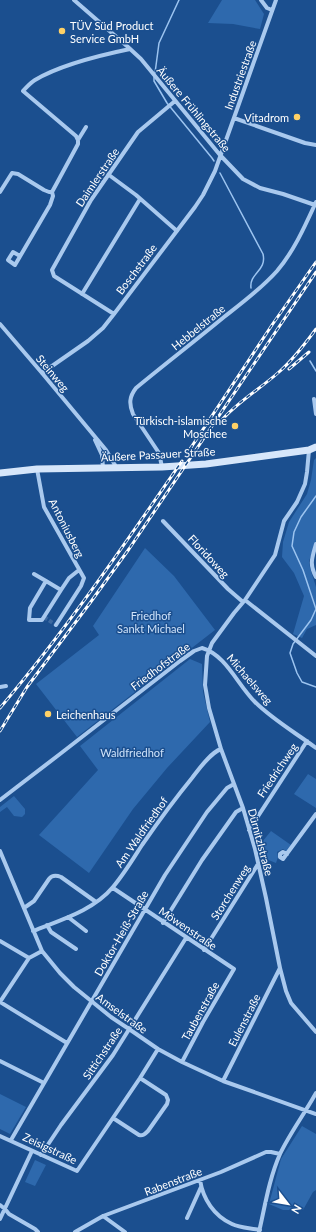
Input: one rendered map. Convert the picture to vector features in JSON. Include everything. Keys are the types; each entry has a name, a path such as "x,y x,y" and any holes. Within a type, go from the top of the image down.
{"main road":[{"name":"Äußere Passauer Straße","path":"0,473 38,469 162,467 206,464 309,450 316,447"}],"street":[{"name":"Äußere Frühlingstraße","path":"74,0 130,49 150,70 238,175 260,188 315,204"},
{"path":"261,0 267,8 272,10"},
{"name":"Industriestraße","path":"220,155 276,0"},
{"path":"78,140 76,136 23,91 33,82 54,71 94,58 130,49"},
{"name":"Daimlerstraße","path":"82,294 54,276 52,270 88,205 138,132 175,101"},
{"path":"234,118 305,143 316,145"},
{"path":"20,256 50,205 53,196 52,192 86,127"},
{"name":"Boschstraße","path":"42,373 95,335 114,314 203,194 215,171 220,155"},
{"path":"0,192 12,172 44,190 52,192"},
{"path":"109,175 177,230"},
{"path":"114,314 82,294 140,199"},
{"name":"Hebbelstraße","path":"162,467 160,457 155,446 133,414 130,407 131,394 136,388 249,298 268,280 280,267 291,251 315,204"},
{"name":"Steinweg","path":"0,324 110,456 115,468"},
{"path":"314,399 316,414"},
{"name":"Steinweg","path":"92,434 102,455 103,468"},
{"name":"Friedhofstraße","path":"0,800 194,651 202,648 209,650 217,635 244,601 275,555 284,521 297,502 305,484 309,450"},
{"name":"Antoniusberg","path":"38,469 44,507 84,578 84,581 56,625"},
{"name":"Floridoweg","path":"163,521 228,589 316,656"},
{"path":"316,544 311,561 312,569 316,577"},
{"name":"Antoniusberg","path":"46,581 30,608 29,620 42,620 69,578 80,570"},
{"path":"34,574 61,590"},
{"name":"Michaelsweg","path":"209,650 215,653 254,701 269,714 316,748"},
{"name":"Dürnitzlstraße","path":"209,650 205,674 206,693 222,748 249,830 266,898 286,991 291,1003 316,1032"},
{"path":"0,687 6,686"},
{"name":"Friedrichweg","path":"249,830 307,741"},
{"name":"Am Waldfriedhof","path":"33,931 68,917 96,902 113,888 165,811 201,766 217,750 222,748"},
{"name":"Doktor-Heiß-Straße","path":"10,1140 168,870 207,812 227,788 234,784"},
{"path":"163,923 202,860 236,812 242,808"},
{"path":"286,854 316,814"},
{"name":"Amselstraße","path":"0,852 42,950 60,973 74,987 128,1029 158,1049 182,1062 223,1081 316,1114"},
{"name":"Storchenweg","path":"204,950 258,864"},
{"path":"24,908 34,900 51,876 55,875 61,876 96,902"},
{"name":"Möwenstraße","path":"113,888 163,923 234,969"},
{"path":"68,917 86,931"},
{"path":"47,925 51,932 76,949"},
{"name":"Sittichstraße","path":"41,1155 61,1124 113,1055 186,938"},
{"path":"0,941 29,958"},
{"path":"42,950 29,958 0,1002 67,1043"},
{"name":"Eulenstraße","path":"223,1081 280,968"},
{"name":"Taubenstraße","path":"182,1062 234,969"},
{"name":"Zeisigstraße","path":"0,1136 77,1171 158,1049"},
{"path":"0,1061 44,1083"},
{"path":"113,1118 142,1136 148,1131 167,1104 168,1100 166,1095 140,1078"},
{"path":"200,1180 201,1187 209,1205 221,1218 233,1225 259,1231 270,1180 280,1154 316,1093"},
{"path":"0,1219 32,1151"},
{"name":"Rabenstraße","path":"75,1232 103,1216 200,1180 266,1152 280,1154"},
{"name":"Rabenstraße","path":"187,1218 201,1187"},
{"path":"0,1205 9,1214 38,1232"},
{"path":"103,1216 125,1232"}],"green space":[{"path":"222,0 255,0 264,14 260,29 233,24 208,23"},
{"path":"316,458 316,542 309,561 316,587 316,625 307,629 302,638 293,634 304,596 294,573 282,557 283,542 289,522 307,494 314,460"},
{"name":"Friedhof Sankt Michael","path":"145,548 174,576 215,630 77,737 36,684 99,635 93,626"},
{"name":"Waldfriedhof","path":"190,659 202,664 203,692 210,722 167,768 133,809 89,873 39,835 98,770 80,746"},
{"path":"308,774 316,779 316,808 294,794"},
{"path":"14,796 25,809 25,814 22,817 14,816 7,807 0,812 0,807"},
{"path":"271,831 291,845 287,852 283,849 277,852 278,857 276,863 266,859 260,860 258,847"},
{"path":"0,1094 26,1107 10,1134 0,1129"},
{"path":"302,1126 316,1134 316,1190 313,1192 303,1210 283,1210 269,1204 281,1159"},
{"path":"35,1160 46,1165 35,1186 25,1182"}],"waterway":[{"path":"155,73 159,43 179,0"},
{"path":"154,77 154,81 167,103 214,161"},
{"path":"220,173 263,254 263,264 253,279 251,288"},
{"path":"310,361 316,371"},
{"path":"316,496 301,517 294,532 292,546 303,570 316,609 311,620 293,644 290,653 302,682 316,687"}],"tunnel":[{"path":"44,617 56,625"}],"railway":[{"path":"190,449 272,325 316,262"},
{"path":"0,731 27,687 129,549 316,272"},
{"path":"220,422 234,408 284,367 299,352 316,329"},
{"path":"289,369 309,352"},
{"path":"0,708 71,618 182,461"}],"place":[{"name":"TÜV Süd Product Service GmbH","path":"62,31"},
{"name":"Vitadrom","path":"297,117"},
{"name":"Türkisch-islamische Moschee","path":"235,426"},
{"name":"Leichenhaus","path":"48,714"}]}
